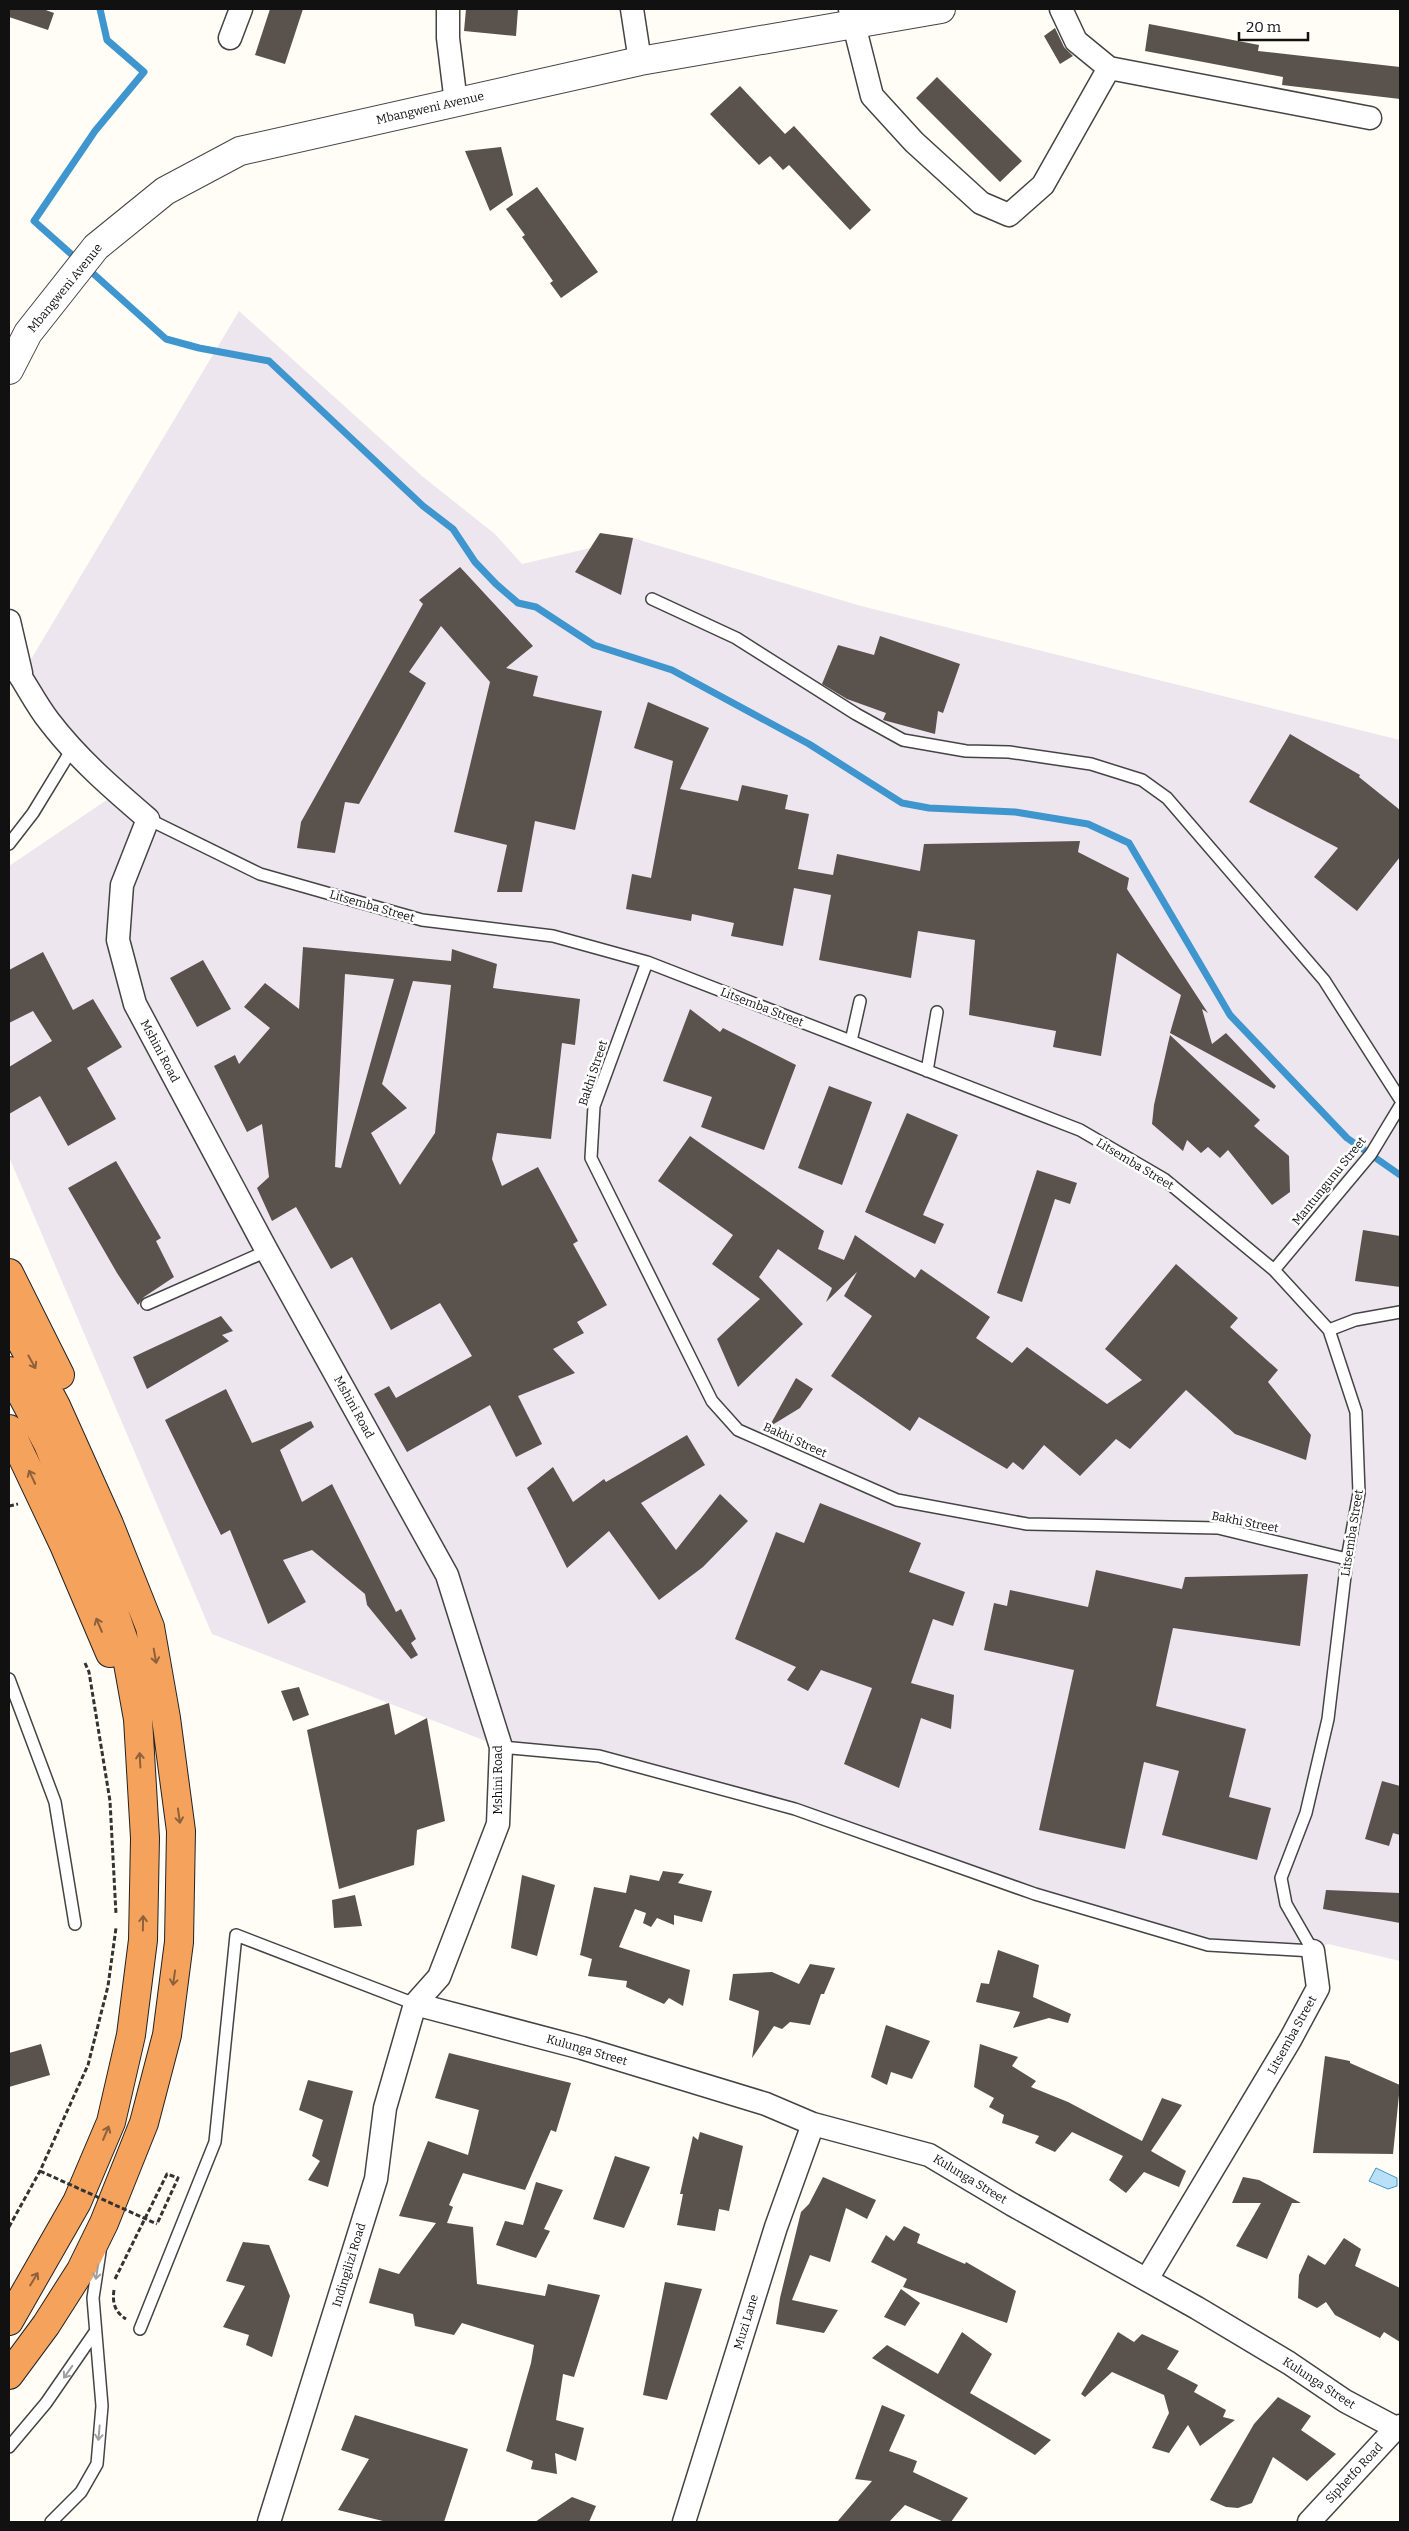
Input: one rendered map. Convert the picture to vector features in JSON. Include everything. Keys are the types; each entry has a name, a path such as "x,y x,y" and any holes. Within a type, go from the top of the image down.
{"highway":[{"path":"9,1273 78,1410 130,1534 150,1627 166,1718 182,1831 179,1942 167,2036 144,2123 104,2224 81,2270 46,2325 9,2375"},
{"path":"9,1319 56,1406 110,1524 150,1627"},
{"path":"9,1371 48,1444 101,1574 124,1641 138,1719 145,1838 143,1940 131,2036 111,2122 77,2202 9,2321"},
{"path":"9,1429 76,1572 138,1719"}],"street":[{"path":"230,38 242,9"},
{"path":"448,9 448,38 456,103"},
{"path":"632,9 640,61"},
{"name":"Mbangweni Avenue","path":"9,370 28,333 96,247 165,191 240,151 640,61 852,16 941,9"},
{"path":"1062,9 1076,41 1109,68 1370,118"},
{"path":"852,16 872,96 914,142 981,203 1009,215 1043,185 1109,68"},
{"name":"Litsemba Street","path":"9,621 15,668 48,721 91,770 148,820"},
{"name":"Mshini Road","path":"148,820 122,884 118,940 135,1004 267,1251 447,1576 501,1747 498,1824 439,1977 415,2004"},
{"name":"Litsemba Street","path":"1148,2279 1286,2049 1318,1988 1313,1951"},
{"name":"Kulunga Street","path":"415,2004 591,2050 766,2104 813,2124 929,2155 1013,2205 1148,2279 1289,2363 1345,2401 1398,2427"},
{"name":"Indingilizi Road","path":"269,2522 376,2179 386,2108 415,2004"},
{"name":"Muzi Lane","path":"684,2522 776,2227 813,2124"},
{"name":"Siphetfo Road","path":"1309,2522 1398,2427"}],"lane":[{"path":"652,599 736,638 856,714 903,740 966,750 1054,757 1091,764 1142,780 1167,798 1324,980 1400,1099"},
{"path":"9,844 33,813 72,748"},
{"name":"Litsemba Street","path":"148,820 270,877 422,920 553,936 647,962 1080,1130 1164,1179 1274,1270 1328,1330 1356,1412 1360,1493 1347,1559 1328,1719 1306,1813 1282,1878 1286,1904 1313,1951"},
{"name":"Bakhi Street","path":"647,962 594,1106 592,1158 712,1401 738,1430 897,1500 1027,1524 1218,1528 1347,1559"},
{"path":"851,1041 860,1001"},
{"path":"927,1071 937,1012"},
{"name":"Mantungunu Street","path":"1274,1270 1370,1154 1400,1106"},
{"path":"147,1304 267,1251"},
{"path":"1328,1330 1355,1320 1400,1312"},
{"path":"9,1680 54,1802 74,1924"},
{"path":"501,1747 599,1756 794,1808 1035,1894 1208,1945 1313,1951"},
{"path":"140,2329 215,2142 236,1934 415,2004"},
{"path":"51,2522 81,2492 97,2464 102,2406 93,2298 104,2224"},
{"path":"9,2447 46,2403 95,2332"}],"path":[{"path":"15,1496 22,1513"},
{"path":"9,1506 18,1504"},
{"path":"9,2227 40,2171 88,2065 108,1986 117,1923 110,1800 89,1672 81,1655"},
{"path":"40,2171 157,2224 178,2178 167,2174 115,2278 113,2300 117,2313 140,2329"}],"shaded area":[{"path":"239,311 422,476 495,534 522,564 633,538 861,606 1400,740 1400,1961 1328,1944 1313,1951 1208,1945 1035,1894 795,1809 599,1756 501,1747 212,1634 9,1157 9,866 117,793 21,676"}],"water":[{"path":"1376,2168 1397,2178 1397,2186 1388,2189 1369,2181"}],"building":[{"path":"9,9 43,9 54,13 48,30 9,17"},
{"path":"270,9 303,9 285,64 255,55"},
{"path":"466,9 518,9 516,36 464,31"},
{"path":"1149,24 1259,45 1258,51 1400,67 1400,99 1282,85 1283,77 1145,51"},
{"path":"1055,28 1064,47 1073,56 1060,64 1044,36"},
{"path":"937,77 1022,161 1000,182 916,98"},
{"path":"740,86 785,134 794,126 871,210 850,230 789,165 783,170 770,156 759,165 710,114"},
{"path":"501,147 513,195 490,211 465,151"},
{"path":"537,187 598,272 561,298 550,283 553,281 522,237 525,235 506,209"},
{"path":"600,533 633,538 621,595 575,572"},
{"path":"460,567 533,646 506,668 538,676 533,696 602,711 575,830 535,821 522,892 497,892 507,845 454,832 490,682 441,626 409,672 426,683 359,804 345,802 335,853 297,848 301,822 423,604 419,600"},
{"path":"880,636 960,664 943,713 938,711 935,734 883,720 886,713 847,699 822,684 838,645 874,655"},
{"path":"648,702 709,728 680,789 738,801 742,785 788,795 785,809 809,814 798,869 833,875 837,854 920,871 924,844 1080,841 1078,852 1129,878 1127,889 1208,1013 1202,1009 1212,1044 1226,1033 1276,1086 1274,1089 1170,1033 1181,995 1117,953 1101,1056 1053,1047 1056,1031 969,1015 975,940 918,931 911,978 819,960 831,895 794,888 783,946 731,936 734,923 692,914 691,921 626,909 632,874 651,878 673,761 634,748"},
{"path":"1290,734 1360,775 1359,777 1400,810 1400,857 1357,911 1314,877 1338,848 1249,802"},
{"path":"303,947 451,961 452,949 497,964 493,988 580,999 575,1045 562,1043 551,1139 497,1133 492,1159 502,1186 538,1167 578,1241 573,1244 607,1305 577,1322 584,1333 553,1349 575,1373 518,1396 542,1444 516,1457 490,1405 407,1452 374,1394 389,1386 396,1398 472,1356 440,1303 391,1330 352,1257 331,1269 296,1207 272,1221 257,1188 269,1177 262,1124 247,1132 214,1066 235,1055 239,1064 270,1028 244,1007 265,983 299,1009","holes":["345,974 394,979 341,1168 335,1167","413,981 451,985 435,1133 400,1185 371,1133 407,1108 382,1084"]},
{"path":"43,952 73,1010 93,999 122,1047 87,1068 116,1119 68,1146 40,1096 9,1114 9,1067 52,1041 33,1011 9,1023 9,970"},
{"path":"203,960 231,1009 197,1027 170,978"},
{"path":"690,1009 720,1032 723,1028 796,1065 764,1150 701,1127 712,1097 663,1081"},
{"path":"1170,1035 1260,1120 1254,1126 1289,1156 1290,1192 1272,1205 1228,1150 1220,1158 1208,1147 1201,1153 1187,1140 1183,1151 1152,1124 1154,1105"},
{"path":"829,1086 872,1102 842,1185 798,1168"},
{"path":"907,1113 958,1135 923,1215 944,1224 935,1244 865,1212"},
{"path":"690,1136 824,1231 818,1249 844,1260 855,1235 915,1278 921,1269 990,1317 976,1338 1012,1363 1027,1347 1107,1404 1142,1380 1105,1349 1176,1264 1238,1318 1230,1327 1278,1370 1268,1382 1311,1435 1306,1460 1235,1434 1186,1390 1130,1449 1116,1439 1080,1476 1044,1445 1023,1470 1013,1462 1007,1469 919,1417 910,1431 831,1376 872,1316 844,1296 857,1272 826,1302 832,1288 778,1249 759,1277 803,1324 738,1387 717,1339 760,1299 712,1264 733,1235 658,1181"},
{"path":"116,1161 161,1238 156,1241 174,1277 144,1297 138,1305 117,1273 68,1188"},
{"path":"1037,1170 1077,1183 1070,1204 1055,1199 1022,1302 997,1293"},
{"path":"1363,1230 1400,1236 1400,1287 1355,1281"},
{"path":"221,1316 233,1331 222,1335 229,1341 147,1389 133,1357"},
{"path":"796,1378 813,1389 800,1408 769,1427"},
{"path":"226,1389 252,1443 311,1421 314,1427 280,1450 302,1502 332,1484 396,1612 401,1609 416,1639 411,1643 418,1655 411,1659 367,1605 365,1594 312,1550 283,1560 306,1602 268,1624 230,1530 221,1535 165,1420"},
{"path":"687,1435 705,1465 641,1503 676,1550 720,1494 748,1521 703,1567 659,1600 609,1531 567,1568 527,1488 553,1467 573,1502 604,1479 606,1482"},
{"path":"820,1503 921,1543 909,1572 965,1592 953,1626 933,1619 911,1683 954,1695 951,1729 921,1718 899,1788 844,1764 872,1688 821,1670 808,1691 787,1680 796,1667 735,1639 776,1532 804,1543"},
{"path":"1096,1570 1182,1589 1185,1577 1308,1574 1300,1646 1173,1628 1156,1706 1246,1729 1229,1797 1271,1808 1257,1860 1162,1835 1179,1771 1144,1762 1125,1849 1039,1830 1074,1670 984,1650 994,1603 1007,1606 1010,1590 1088,1607"},
{"path":"299,1687 309,1715 293,1721 281,1691"},
{"path":"389,1703 395,1735 427,1718 445,1821 417,1830 414,1865 339,1889 307,1730"},
{"path":"1382,1781 1400,1786 1400,1835 1393,1833 1389,1846 1365,1839"},
{"path":"663,1871 684,1874 678,1883 712,1891 702,1922 674,1915 674,1925 657,1918 651,1927 643,1923 646,1913 635,1909 619,1947 690,1970 683,2006 669,1998 664,2004 626,1987 627,1981 588,1976 592,1959 580,1955 594,1887 626,1893 630,1875 659,1881"},
{"path":"522,1875 555,1885 537,1956 511,1948"},
{"path":"1326,1890 1400,1893 1400,1923 1323,1909"},
{"path":"355,1895 362,1926 334,1928 332,1900"},
{"path":"998,1950 1039,1965 1033,1997 1071,2014 1068,2023 1049,2018 1013,2028 1020,2012 976,2002 981,1983 989,1984"},
{"path":"810,1964 835,1968 824,1994 821,1994 810,2025 790,2022 782,2029 774,2026 752,2058 759,2011 729,2000 733,1974 772,1972 799,1984"},
{"path":"886,2025 930,2041 912,2079 891,2072 887,2085 871,2077"},
{"path":"41,2044 50,2075 9,2087 9,2053"},
{"path":"980,2044 1018,2057 1012,2066 1036,2081 1031,2087 1068,2102 1142,2141 1162,2098 1182,2105 1151,2151 1186,2171 1179,2187 1144,2172 1126,2193 1109,2180 1123,2156 1072,2132 1055,2152 1035,2143 1039,2136 1002,2123 1004,2115 989,2107 994,2098 974,2087"},
{"path":"449,2053 571,2083 556,2132 551,2130 525,2190 463,2173 449,2205 453,2207 447,2223 473,2227 477,2284 545,2296 548,2284 600,2295 574,2377 563,2374 556,2420 584,2428 576,2461 555,2453 557,2474 531,2469 533,2461 506,2451 531,2363 534,2345 462,2323 454,2335 415,2326 413,2314 369,2303 379,2268 399,2274 436,2223 399,2216 428,2141 468,2155 479,2110 435,2098"},
{"path":"1325,2056 1350,2061 1350,2063 1400,2085 1393,2154 1313,2153"},
{"path":"308,2080 353,2091 328,2187 308,2180 320,2161 312,2156 323,2120 299,2110"},
{"path":"700,2132 743,2146 729,2211 719,2209 715,2231 677,2225 683,2194 680,2194 693,2136 698,2140"},
{"path":"615,2156 650,2167 624,2228 593,2219"},
{"path":"823,2177 876,2200 867,2219 846,2208 830,2262 810,2255 792,2300 838,2310 824,2333 776,2324 780,2298 801,2212 809,2204"},
{"path":"1243,2177 1259,2180 1301,2203 1292,2203 1267,2259 1236,2246 1261,2203 1232,2203"},
{"path":"536,2182 563,2190 544,2229 550,2231 536,2258 496,2245 505,2221 523,2225"},
{"path":"904,2226 920,2234 917,2243 965,2264 966,2262 1016,2291 1007,2323 903,2287 907,2279 871,2262 886,2235 894,2241"},
{"path":"1344,2238 1361,2249 1355,2266 1400,2288 1400,2342 1384,2332 1380,2338 1335,2315 1326,2302 1317,2308 1298,2298 1299,2275 1308,2255 1325,2265"},
{"path":"243,2242 269,2245 290,2296 272,2357 246,2345 249,2335 223,2327 245,2286 226,2281"},
{"path":"665,2282 702,2289 667,2400 643,2395"},
{"path":"901,2289 920,2303 905,2326 884,2317"},
{"path":"962,2332 992,2354 970,2393 1051,2440 1035,2455 872,2358 887,2345 938,2374"},
{"path":"1118,2332 1134,2342 1142,2334 1179,2351 1167,2369 1198,2385 1194,2392 1226,2410 1223,2417 1235,2420 1200,2446 1188,2425 1169,2453 1152,2448 1169,2413 1164,2395 1112,2372 1085,2397 1081,2394"},
{"path":"1278,2397 1311,2416 1301,2430 1336,2454 1307,2481 1273,2457 1252,2503 1238,2508 1226,2507 1210,2500 1254,2424"},
{"path":"882,2405 905,2415 889,2451 917,2461 913,2472 968,2498 951,2522 944,2522 905,2505 889,2522 837,2522 872,2481 855,2479"},
{"path":"355,2415 468,2449 444,2522 387,2522 338,2510 369,2459 341,2450"},
{"path":"572,2497 596,2506 589,2522 535,2522"}],"waterway":[{"path":"79,261 34,221 95,131 144,72 107,40 100,9"},
{"path":"87,268 166,339 199,348 269,361 423,506 453,529 475,562 496,584 518,603 536,607 594,645 672,670 809,744 902,803 929,808 1015,812 1088,824 1129,843 1230,1015 1347,1138 1400,1175"}]}
